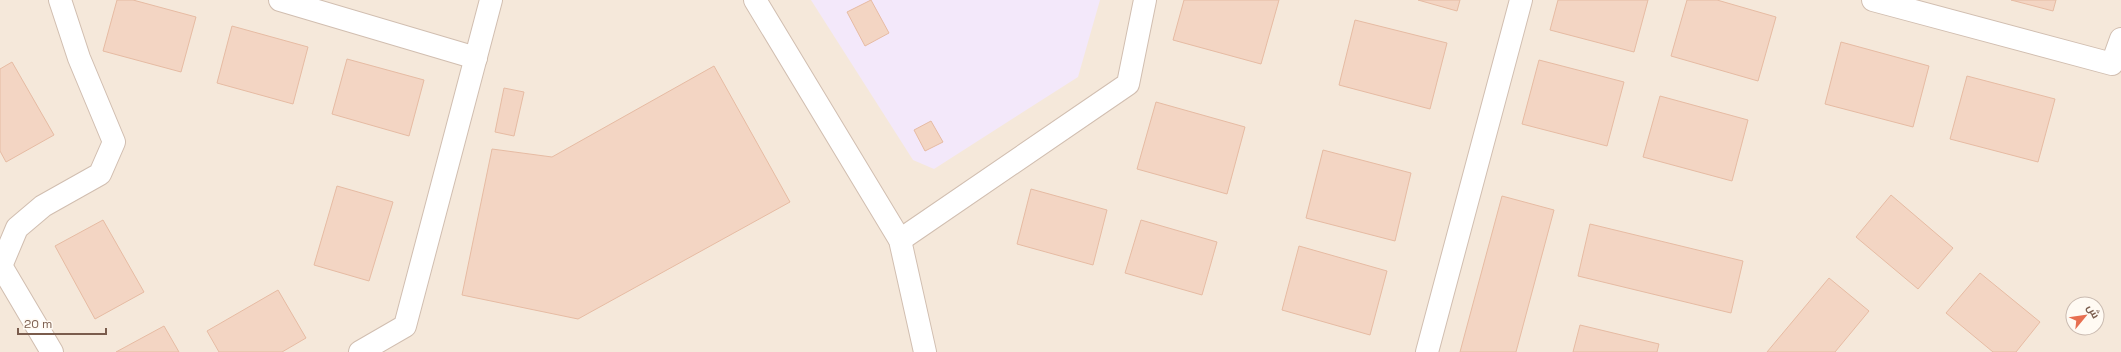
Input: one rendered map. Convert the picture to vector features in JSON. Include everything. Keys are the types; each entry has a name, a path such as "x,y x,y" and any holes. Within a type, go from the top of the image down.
{"street":[{"path":"52,352 0,265 17,228 43,206 100,174 114,142 79,58 60,0"},
{"path":"280,0 476,58"},
{"path":"360,352 405,326 491,0"},
{"path":"755,0 900,240 925,352"},
{"path":"900,240 1128,84 1145,0"},
{"path":"1427,352 1521,0"},
{"path":"1874,0 2112,64 2121,39"}],"shaded area":[{"path":"0,0 2121,0 2121,352 0,352"},
{"path":"811,0 1100,0 1078,77 934,169 913,160"}],"building":[{"path":"117,0 133,0 196,17 181,72 103,51"},
{"path":"871,0 889,33 865,46 847,12"},
{"path":"1184,0 1279,0 1261,64 1173,40"},
{"path":"1418,0 1460,0 1457,11"},
{"path":"1558,0 1648,0 1634,52 1550,30"},
{"path":"1687,0 1717,0 1776,17 1758,81 1671,56"},
{"path":"2011,0 2056,0 2053,11"},
{"path":"1355,20 1447,43 1430,109 1339,85"},
{"path":"232,26 308,47 293,104 217,83"},
{"path":"1841,42 1929,66 1913,127 1825,104"},
{"path":"347,59 424,80 409,136 332,114"},
{"path":"1539,60 1624,82 1607,146 1522,124"},
{"path":"12,62 54,135 6,162 0,151 0,69"},
{"path":"714,66 790,202 578,319 462,295 492,149 552,157"},
{"path":"1967,76 2055,99 2038,162 1950,139"},
{"path":"504,88 524,92 514,136 495,132"},
{"path":"1660,96 1748,120 1732,181 1643,157"},
{"path":"1156,102 1245,127 1227,194 1137,169"},
{"path":"931,121 943,142 925,151 914,130"},
{"path":"1323,150 1411,173 1395,241 1306,218"},
{"path":"337,186 393,202 369,281 314,265"},
{"path":"1031,189 1107,210 1093,265 1017,244"},
{"path":"1891,195 1953,248 1918,289 1856,237"},
{"path":"1502,196 1554,210 1516,352 1460,352"},
{"path":"103,220 144,292 95,319 55,246"},
{"path":"1141,220 1217,242 1202,295 1125,273"},
{"path":"1590,224 1743,261 1731,313 1578,276"},
{"path":"1299,246 1387,271 1370,335 1282,310"},
{"path":"1980,273 2040,322 2016,352 1993,352 1946,313"},
{"path":"1829,278 1869,311 1835,352 1767,352"},
{"path":"278,290 306,338 282,352 219,352 207,331"},
{"path":"1580,325 1659,344 1657,352 1573,352"},
{"path":"164,326 179,352 116,352"}]}
